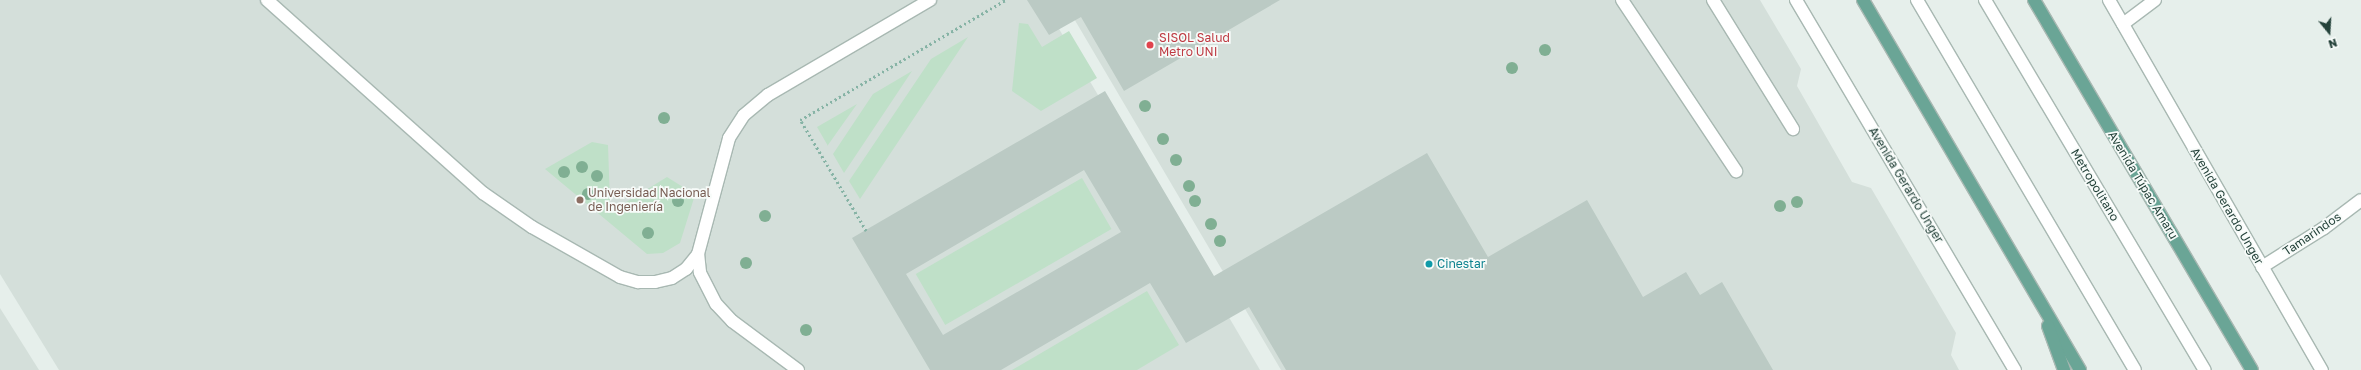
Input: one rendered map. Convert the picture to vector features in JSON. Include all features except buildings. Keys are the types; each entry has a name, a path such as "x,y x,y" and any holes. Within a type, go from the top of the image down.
{"main road":[{"path":"1863,0 2080,370"},
{"name":"Avenida Túpac Amaru","path":"2034,0 2252,370"},
{"path":"2035,293 2064,370"}],"street":[{"path":"267,0 483,193 532,227 620,277 638,282 655,282 672,278 686,268 698,254"},
{"path":"798,370 732,321 716,304 700,272 698,254 725,150 732,132 744,115 768,95 930,0"},
{"path":"1622,0 1736,171"},
{"path":"1713,0 1793,129"},
{"name":"Avenida Gerardo Unger","path":"1796,0 2015,370"},
{"path":"1917,0 2135,370"},
{"name":"Metropolitano","path":"1985,0 2205,370"},
{"name":"Avenida Gerardo Unger","path":"2109,0 2322,370"},
{"path":"2123,24 2155,0"},
{"name":"Tamarindos","path":"2262,267 2324,228 2361,200"}],"path":[{"path":"866,231 800,120 1005,0"}],"shaded area":[{"name":"Universidad Nacional de Ingeniería","path":"0,0 1042,0 1260,370 59,370 0,274"},
{"path":"1063,0 1760,0 1801,69 1797,86 1852,182 1871,188 1956,333 1951,355 1959,370 1281,370"},
{"path":"0,308 39,370 0,370"}],"green space":[{"path":"1019,23 1028,24 1042,47 1069,31 1097,78 1041,111 1012,91"},
{"path":"968,37 860,199 849,181 931,59"},
{"path":"912,71 844,173 833,154 873,94"},
{"path":"857,104 828,145 828,146 817,127"},
{"path":"592,142 608,145 610,203 615,209 667,177 691,192 694,198 680,243 663,253 647,254 545,169"},
{"path":"1082,178 1112,229 945,325 916,274"},
{"path":"1147,291 1179,345 1137,370 1012,370"}],"place":[{"name":"SISOL Salud Metro UNI","path":"1150,45"},
{"name":"Universidad Nacional de Ingeniería","path":"580,200"},
{"name":"Cinestar","path":"1429,264"}]}
